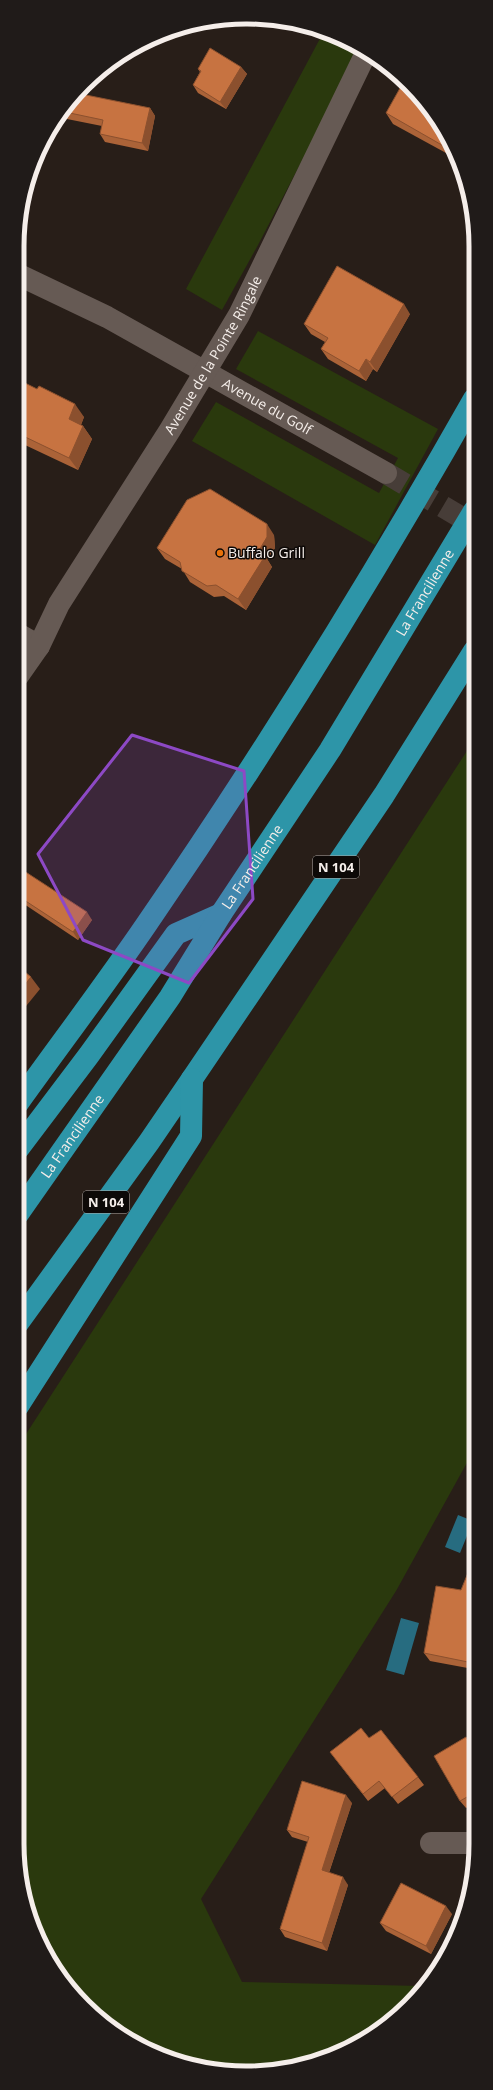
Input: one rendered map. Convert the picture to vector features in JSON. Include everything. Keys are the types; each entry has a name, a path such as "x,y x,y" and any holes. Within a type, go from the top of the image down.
{"highway":[{"path":"24,1095 146,925 284,718 406,519 469,408"},
{"name":"La Francilienne","path":"24,1205 170,997 221,914 330,750 469,519"},
{"name":"N 104","path":"24,1315 149,1142 192,1079 384,795 469,659"},
{"path":"24,1141 89,1056 176,934 221,914"},
{"path":"24,1397 191,1136 192,1079"}],"street":[{"name":"Avenue de la Pointe Ringale","path":"24,667 39,646 60,604 170,430 239,315 364,57"},
{"name":"Avenue du Golf","path":"24,277 107,317 386,473"},
{"path":"24,637 39,646"},
{"path":"431,1844 469,1843"}],"highlighted area":[{"path":"132,735 244,771 253,899 189,983 83,940 38,854"}],"green space":[{"path":"321,37 358,54 258,245 222,310 186,289"},
{"path":"258,331 438,429 375,545 192,441 216,402 379,493 398,458 236,369"},
{"path":"469,748 469,1459 396,1591 201,1899 242,1982 417,1986 393,2011 370,2029 358,2036 332,2049 290,2062 261,2066 232,2066 203,2062 161,2049 123,2029 89,2001 70,1979 54,1955 36,1915 28,1887 24,1858 24,1437"}],"water":[{"path":"458,1515 469,1519 469,1531 460,1553 445,1547"},
{"path":"401,1618 419,1623 404,1675 386,1670"}],"building":[{"path":"210,48 241,67 220,102 193,85 201,71 198,69"},
{"path":"401,86 432,123 446,147 386,113"},
{"path":"84,95 150,108 142,143 100,134 103,120 69,113"},
{"path":"337,266 404,304 370,362 366,359 359,371 321,349 328,338 304,324"},
{"path":"24,382 37,389 39,386 75,404 69,419 83,426 69,458 24,436"},
{"name":"Buffalo Grill","path":"210,489 267,524 267,537 258,552 265,556 238,599 216,585 207,586 182,571 180,562 157,548 187,500"},
{"path":"24,871 87,912 73,932 24,900"},
{"path":"24,971 31,977 24,986"},
{"path":"469,1570 468,1662 424,1653 436,1586 461,1590"},
{"path":"361,1728 369,1738 381,1730 418,1777 392,1797 379,1781 363,1794 330,1752"},
{"path":"466,1737 469,1741 469,1796 460,1801 434,1756"},
{"path":"302,1781 346,1795 322,1870 343,1877 322,1943 280,1929 309,1837 287,1830"},
{"path":"401,1883 446,1906 426,1946 380,1923"}],"tunnel":[{"path":"386,473 469,522"}],"place":[{"name":"Buffalo Grill","path":"220,553"}]}
